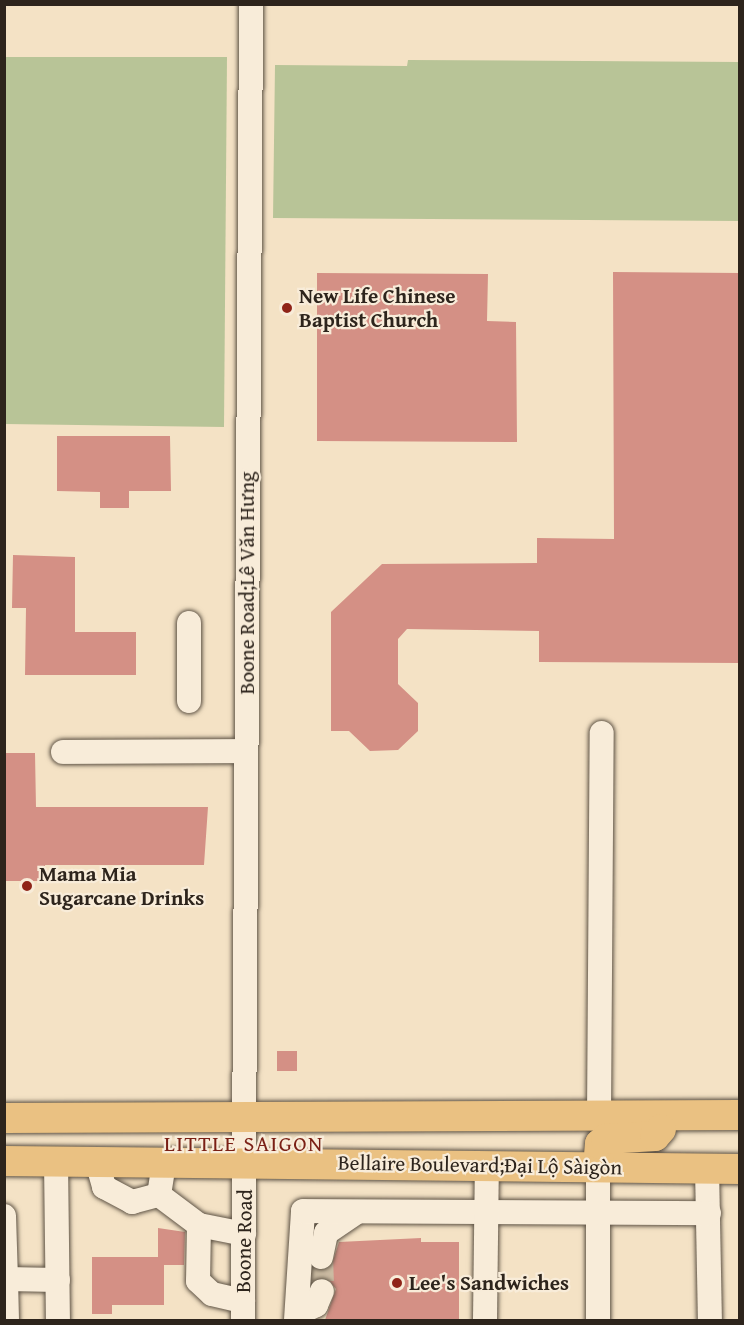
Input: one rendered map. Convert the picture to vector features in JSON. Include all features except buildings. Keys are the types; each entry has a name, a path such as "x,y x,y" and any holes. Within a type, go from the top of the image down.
{"main road":[{"path":"598,1167 600,1144 606,1139 655,1136 673,1115"},
{"path":"4,1118 740,1115"},
{"name":"Bellaire Boulevard;Đại Lộ Sàigòn","path":"4,1161 487,1164 740,1169"}],"street":[{"name":"Boone Road;Lê Văn Hưng","path":"245,1162 251,4"},
{"path":"189,623 189,701"},
{"path":"599,1116 602,733"},
{"path":"63,752 246,751"},
{"path":"56,1161 58,1320"},
{"path":"97,1162 104,1187 118,1196 132,1202 159,1195"},
{"path":"159,1195 164,1162"},
{"name":"Boone Road","path":"243,1311 245,1162"},
{"path":"485,1320 489,1213 487,1164"},
{"path":"598,1167 598,1320"},
{"path":"706,1168 709,1213 710,1320"},
{"path":"159,1195 199,1225 244,1234"},
{"path":"296,1317 303,1211 709,1213"},
{"path":"321,1257 326,1233 357,1211"},
{"path":"4,1216 7,1320"},
{"path":"199,1225 198,1281 212,1294 243,1311"},
{"path":"6,1279 58,1280"},
{"path":"296,1317 316,1305 322,1291"}],"green space":[{"path":"5,57 227,57 224,427 5,424"},
{"path":"408,60 739,62 739,221 273,218 275,65 407,66"}],"tunnel":[{"path":"321,1257 322,1291"}],"place":[{"name":"New Life Chinese Baptist Church","path":"287,308"},
{"name":"Mama Mia Sugarcane Drinks","path":"27,886"},
{"name":"Lee's Sandwiches","path":"397,1283"}],"district":[{"name":"LITTLE SAIGON","path":"244,1144"}]}
